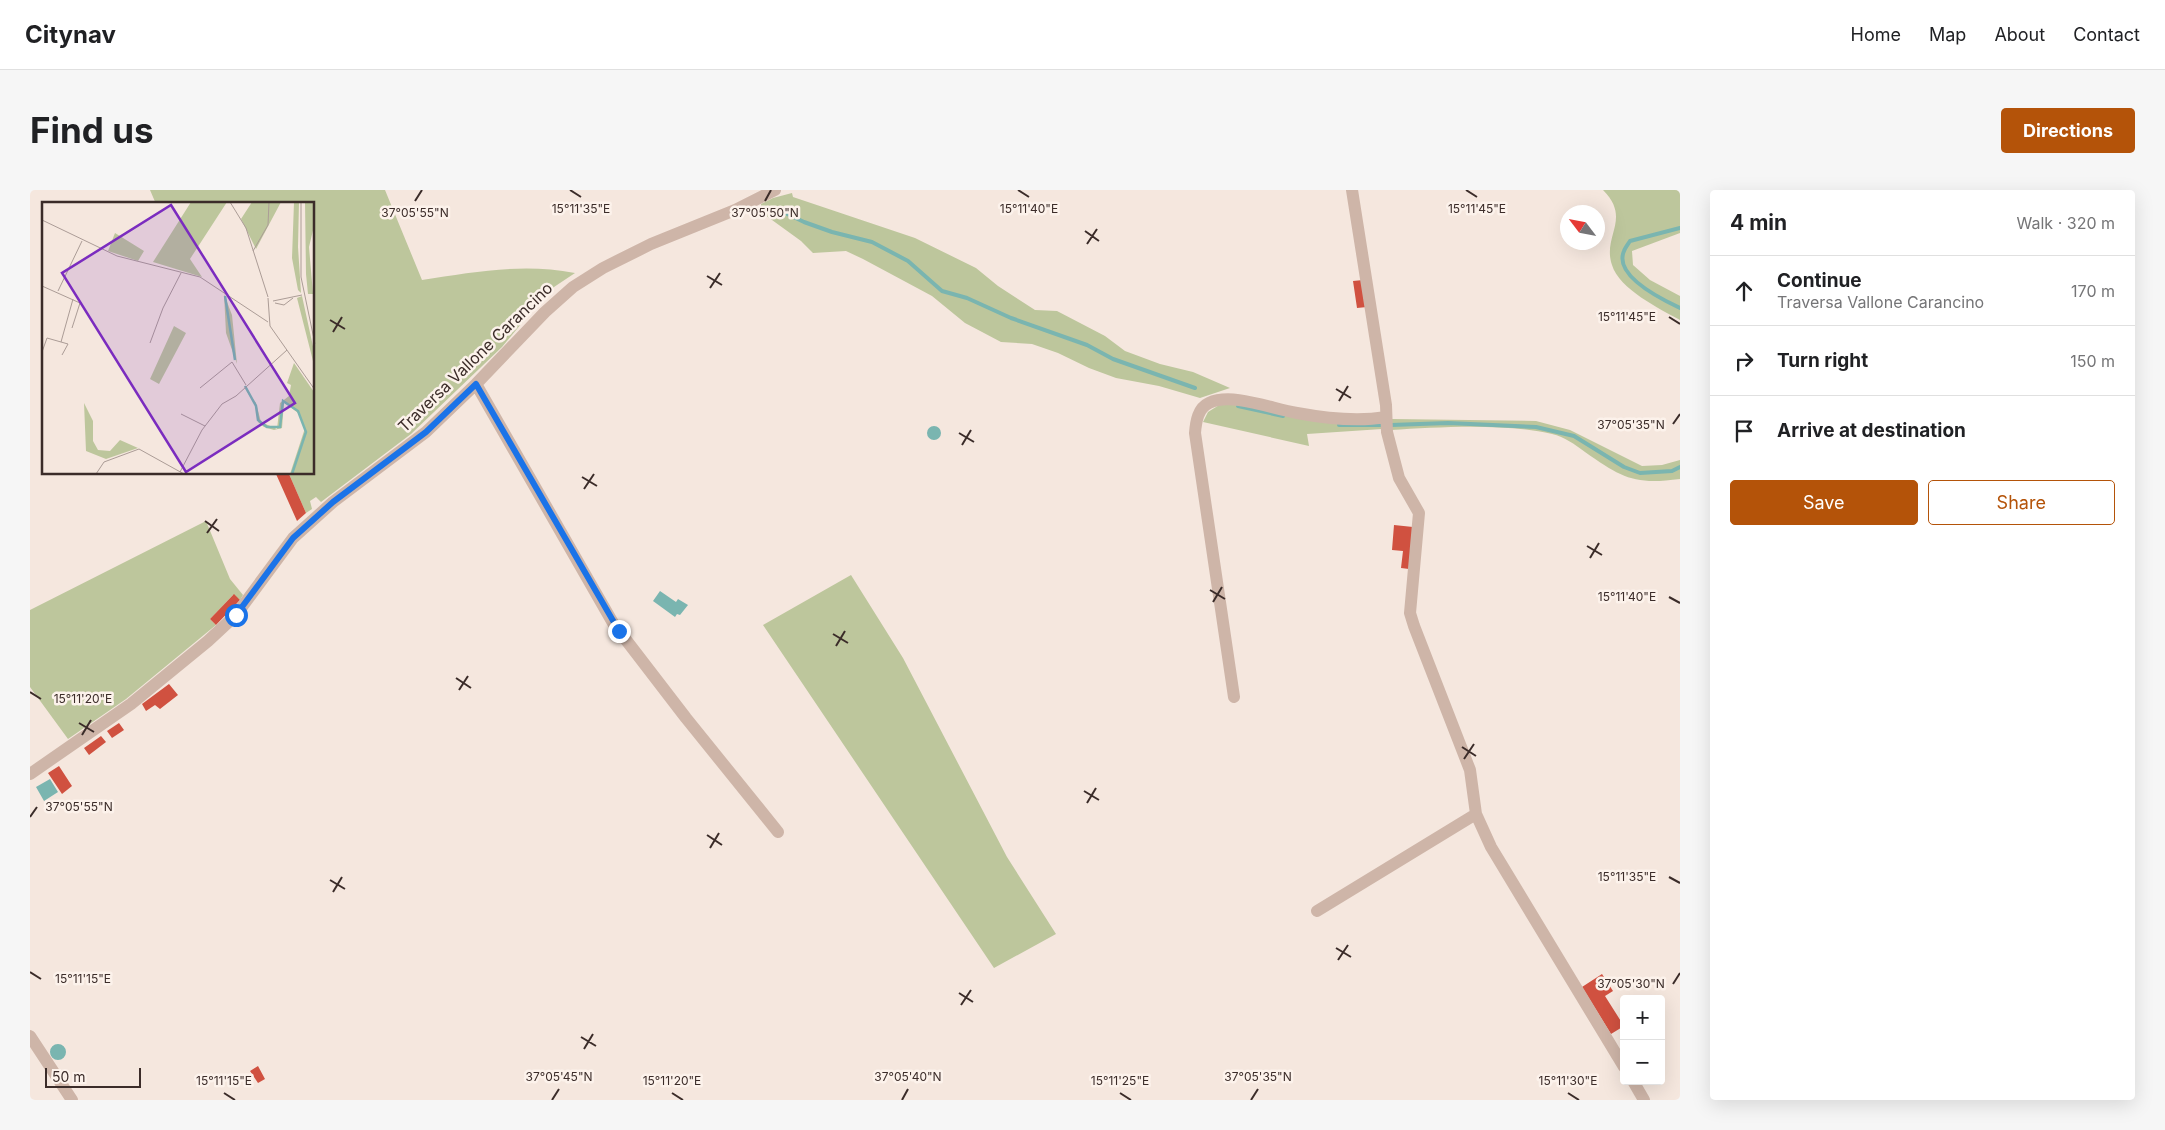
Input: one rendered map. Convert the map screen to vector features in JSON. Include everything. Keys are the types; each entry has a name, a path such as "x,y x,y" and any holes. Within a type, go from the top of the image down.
{"street":[{"name":"Traversa Vallone Carancino","path":"30,774 132,704 208,641 236,615 293,538 333,502 426,432 476,384 545,312 573,287 603,268 651,244 735,210 775,190"},
{"path":"1352,190 1386,405 1385,417 1399,478 1419,513 1410,613 1470,770 1476,814 1491,847 1620,1060"},
{"path":"476,384 613,623 778,832"},
{"path":"1234,697 1195,433 1200,410 1207,404 1227,399 1314,415 1373,419 1385,417"},
{"path":"1317,911 1476,814"},
{"path":"30,1036 72,1100"},
{"path":"1635,1085 1644,1100"}],"green space":[{"path":"150,190 385,190 422,280 517,269 556,270 575,273 554,287 502,347 411,434 321,502 316,497 310,501 312,509 306,513 289,475 315,475 315,202 155,202"},
{"path":"1603,190 1680,190 1680,233 1632,251 1633,265 1650,280 1680,296 1680,320 1631,290 1616,274 1610,255 1610,245 1616,219 1615,210 1611,200"},
{"path":"792,193 793,197 915,238 976,268 998,286 1035,310 1057,311 1105,336 1125,351 1160,364 1193,372 1230,388 1200,398 1159,386 1116,378 1032,344 1001,342 965,323 932,296 863,259 846,251 813,253 801,241 761,212 761,204 773,198"},
{"path":"1224,402 1381,421 1382,429 1307,434 1309,446 1203,422 1208,412"},
{"path":"1392,419 1536,421 1570,430 1642,466 1662,465 1680,460 1680,479 1651,481 1629,478 1609,468 1569,441 1552,434 1493,427 1391,430"},
{"path":"206,521 230,579 243,595 240,600 233,595 210,619 216,625 126,699 68,739 30,687 30,610"},
{"path":"851,575 903,658 1007,857 1056,934 994,968 763,625"}],"water":[{"path":"931,426 937,426 941,433 937,440 931,440 927,436 927,430"},
{"path":"660,591 676,602 678,599 688,605 680,615 677,614 675,617 653,601"},
{"path":"50,779 58,792 44,801 36,787"},
{"path":"58,1044 66,1052 58,1060 50,1052"}],"building":[{"path":"1363,280 1367,307 1357,308 1353,281"},
{"path":"276,475 289,475 306,513 297,521"},
{"path":"1394,525 1413,527 1409,569 1401,568 1403,551 1392,550"},
{"path":"234,594 240,600 216,625 210,619"},
{"path":"169,684 178,695 160,709 155,705 146,711 142,704"},
{"path":"119,723 124,730 112,738 107,731"},
{"path":"101,736 106,742 89,755 84,748"},
{"path":"59,766 72,786 62,794 48,773"},
{"path":"1602,974 1613,991 1605,996 1620,1020 1620,1028 1611,1034 1582,987"},
{"path":"258,1066 265,1079 258,1083 250,1071"}],"waterway":[{"path":"779,210 832,232 872,242 908,261 942,291 967,298 1011,318 1087,345 1113,359 1195,388"},
{"path":"1680,228 1630,241 1624,251 1623,260 1632,278 1652,293 1680,308"},
{"path":"1238,406 1283,416"},
{"path":"1391,425 1448,423 1536,427 1574,436 1624,467 1640,473 1672,471 1680,467"},
{"path":"1339,425 1382,425"}],"route":[{"path":"236,615 293,538 333,502 426,432 476,384 619,631"}]}
